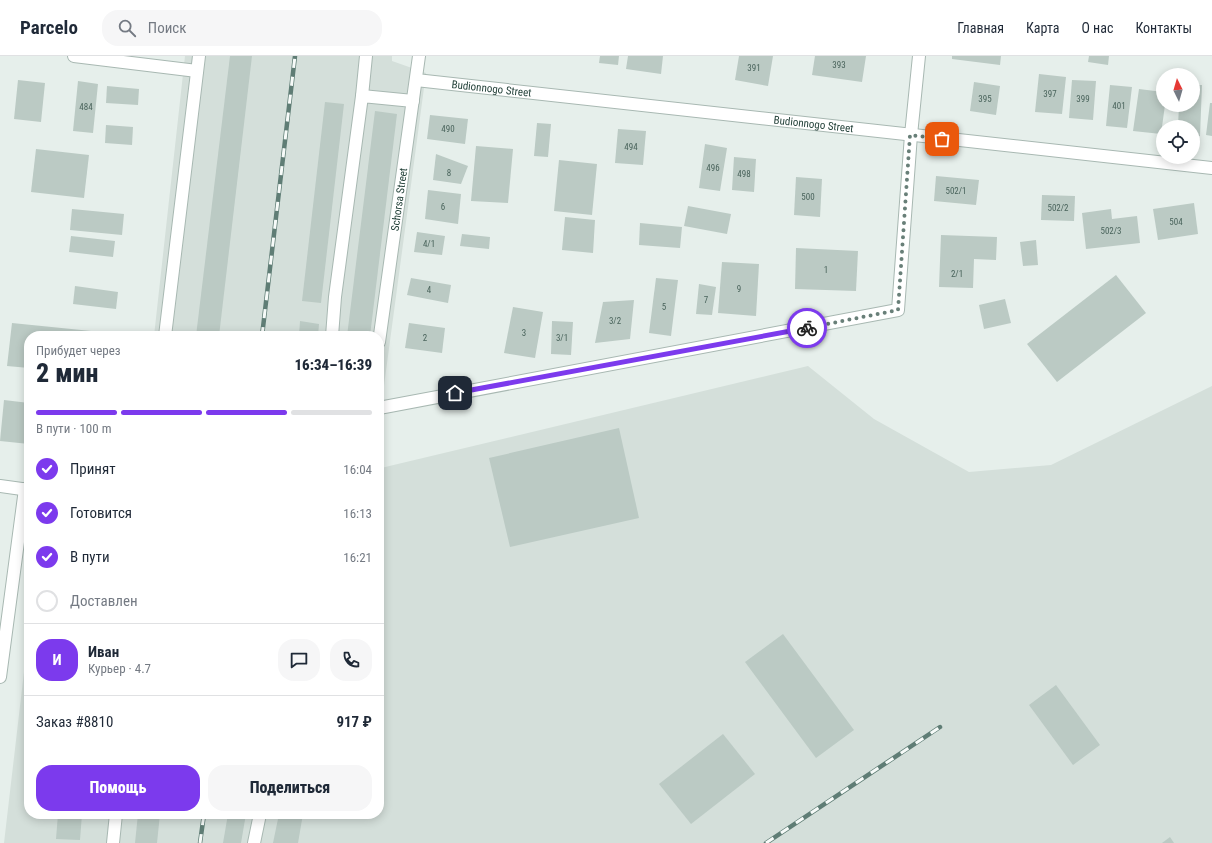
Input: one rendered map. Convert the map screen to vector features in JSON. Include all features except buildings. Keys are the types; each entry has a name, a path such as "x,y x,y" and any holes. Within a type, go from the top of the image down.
{"street":[{"path":"74,56 197,71"},
{"path":"166,331 199,56"},
{"path":"332,331 335,297 366,56"},
{"name":"Schorsa Street","path":"381,331 419,56"},
{"path":"384,407 898,310 910,135 919,56"},
{"name":"Budionnogo Street","path":"416,80 1212,168"},
{"path":"362,96 413,101"},
{"path":"0,486 24,490"},
{"path":"0,677 24,511"},
{"path":"113,843 115,819"},
{"path":"254,843 259,819"}],"shaded area":[{"path":"185,56 392,56 392,61 426,73 384,386 384,331 155,331"},
{"path":"808,366 874,419 969,472 1051,465 1212,386 1212,843 4,843 24,672 24,819 384,819 384,467"}],"railway":[{"path":"263,331 295,56"},
{"path":"766,843 940,727"},
{"path":"200,843 203,819"}],"way so far":[{"path":"807,328 898,310 910,135 942,139"}],"route":[{"path":"455,393 807,328"}]}
